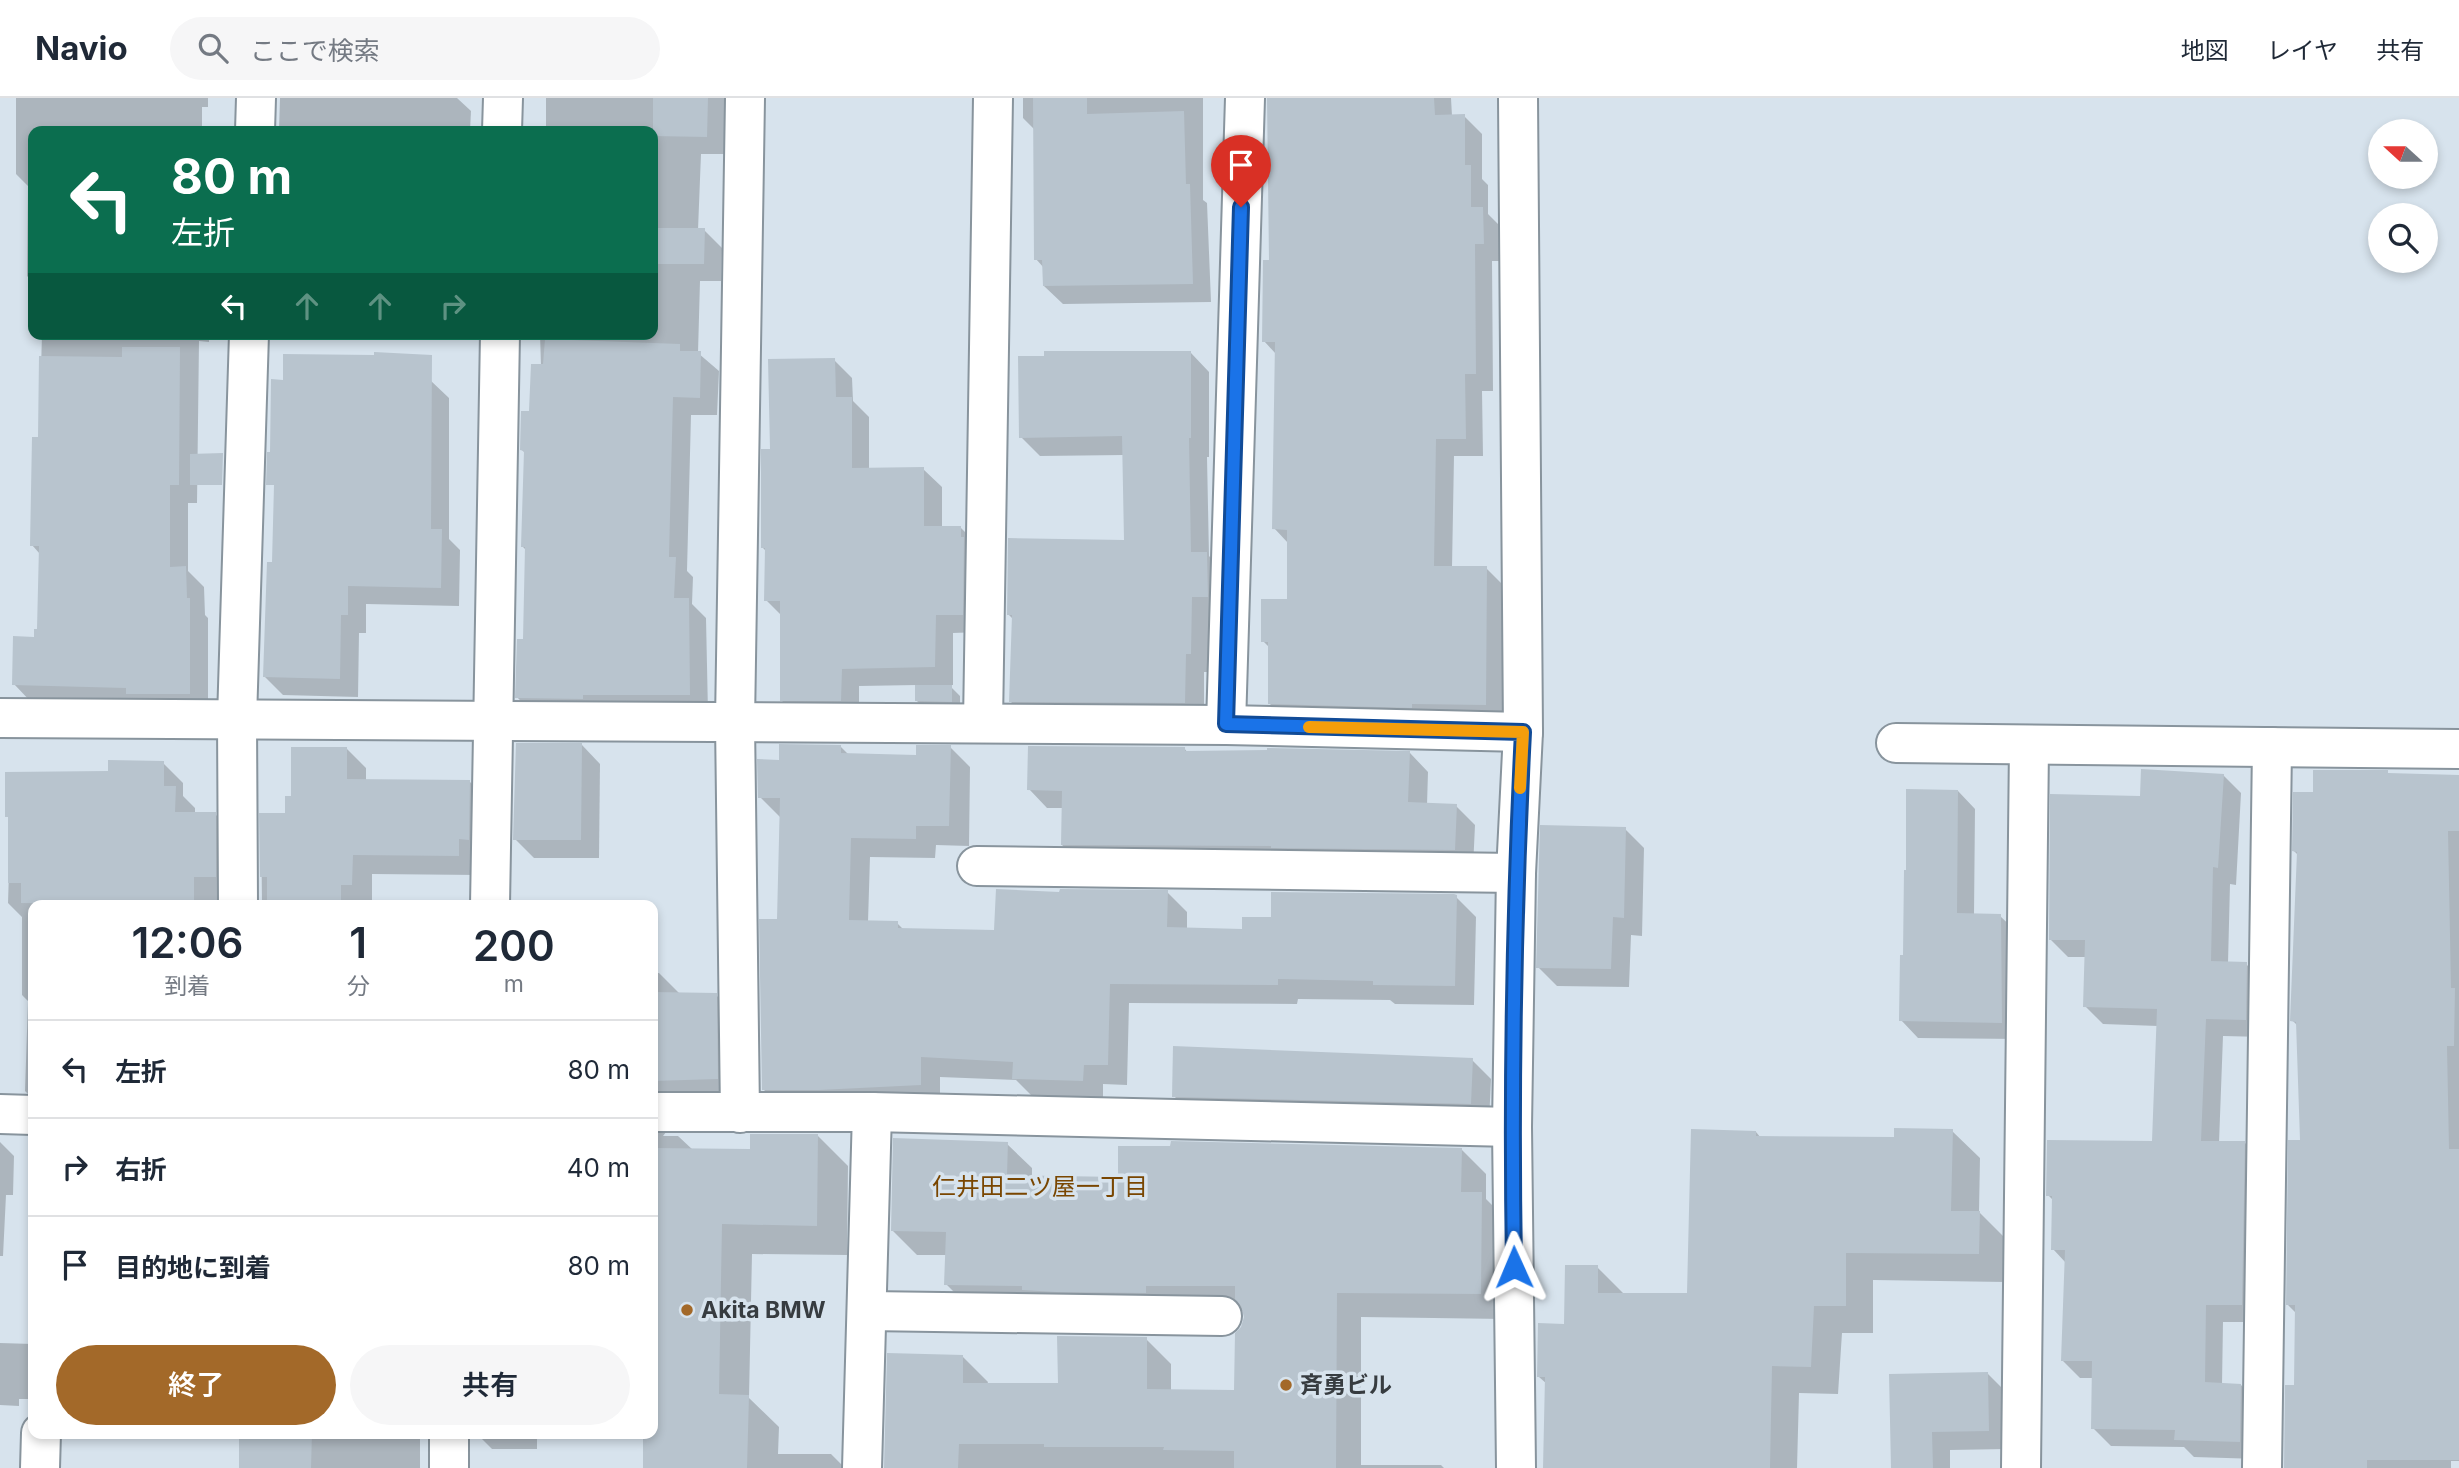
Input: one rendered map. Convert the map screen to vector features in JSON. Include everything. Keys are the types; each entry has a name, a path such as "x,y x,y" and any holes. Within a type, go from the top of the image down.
{"street":[{"path":"255,126 256,98"},
{"path":"502,126 503,98"},
{"path":"740,1113 735,722 746,98"},
{"path":"983,723 993,98"},
{"path":"1226,724 1245,98"},
{"path":"1516,1468 1511,1127 1516,873 1523,732 1518,98"},
{"path":"238,900 237,719 248,340"},
{"path":"490,900 500,340"},
{"path":"0,718 1226,724 1523,732"},
{"path":"1896,743 2459,749"},
{"path":"2021,1468 2029,745"},
{"path":"2262,1468 2272,747"},
{"path":"977,866 1516,873"},
{"path":"658,1112 872,1112 1511,1127"},
{"path":"862,1468 872,1112"},
{"path":"0,1114 28,1115"},
{"path":"867,1311 1222,1316"},
{"path":"40,1468 41,1439"},
{"path":"449,1439 449,1468"}],"building":[{"path":"653,98 708,98 707,137 658,136 658,126 653,126"},
{"path":"1033,98 1087,98 1087,114 1184,111 1186,184 1190,184 1193,284 1043,286 1042,260 1034,260"},
{"path":"1267,98 1434,98 1435,115 1465,114 1465,165 1471,165 1471,207 1483,207 1484,244 1475,244 1476,374 1465,374 1466,439 1436,439 1434,566 1487,566 1486,705 1412,704 1412,708 1268,704 1268,642 1261,642 1261,599 1287,599 1287,530 1272,529 1275,342 1262,342 1263,260 1269,260"},
{"path":"658,228 705,228 704,264 658,264"},
{"path":"545,340 680,344 680,351 701,351 700,398 673,397 669,557 676,557 674,598 689,598 690,695 583,695 583,699 515,698 517,639 523,639 525,547 521,547 524,451 520,450 521,411 529,411 531,364 543,364"},
{"path":"122,347 180,347 179,485 170,485 170,567 186,566 187,598 190,598 190,694 126,694 126,688 12,685 13,636 34,637 34,629 37,629 39,546 30,546 32,437 38,437 39,356 122,357"},
{"path":"1044,351 1191,351 1191,552 1207,552 1208,597 1192,597 1191,654 1186,654 1185,703 1009,702 1012,615 1007,615 1008,538 1124,540 1122,436 1019,438 1018,356 1044,356"},
{"path":"374,352 432,355 431,529 442,529 441,588 348,586 348,615 341,615 340,679 263,677 267,562 272,562 274,485 266,485 267,452 270,452 271,379 283,380 283,354 374,355"},
{"path":"835,358 836,397 852,397 852,468 924,467 924,526 961,526 961,537 964,537 963,615 936,615 935,667 842,669 841,701 780,701 780,601 764,601 765,548 761,548 761,449 770,449 768,359"},
{"path":"223,453 222,485 190,485 190,454"},
{"path":"915,685 952,685 952,702 915,701"},
{"path":"516,743 582,743 581,840 513,840"},
{"path":"779,744 841,745 841,753 916,755 916,745 951,745 949,826 916,826 916,839 851,838 849,920 898,921 898,928 994,930 996,889 1059,892 1060,889 1168,890 1167,927 1242,929 1242,917 1271,917 1271,892 1454,894 1457,895 1455,986 1373,985 1373,981 1278,979 1278,985 1110,984 1108,1065 1084,1065 1083,1081 1012,1079 1013,1062 921,1057 921,1085 762,1090 759,919 777,919 780,798 758,798 757,759 779,760"},
{"path":"1028,746 1185,747 1185,751 1267,748 1410,751 1408,802 1457,804 1455,850 1061,845 1062,791 1027,790"},
{"path":"291,747 347,747 347,779 470,780 469,840 459,839 459,856 353,855 352,885 341,885 341,900 267,900 267,877 260,877 259,813 285,813 285,796 291,796"},
{"path":"108,760 164,761 164,786 176,786 175,812 216,812 216,877 194,877 194,900 28,900 28,903 21,903 21,883 8,883 5,772 108,771"},
{"path":"2141,769 2224,774 2218,868 2213,867 2211,961 2247,962 2246,1020 2206,1019 2201,1141 2245,1141 2242,1305 2206,1305 2205,1382 2241,1384 2240,1442 2174,1440 2175,1430 2091,1429 2092,1361 2061,1361 2065,1250 2051,1250 2052,1196 2046,1196 2047,1140 2152,1141 2157,1009 2083,1007 2085,940 2049,940 2050,794 2140,796"},
{"path":"2313,770 2388,770 2388,773 2459,775 2459,831 2448,831 2451,988 2455,988 2454,1046 2447,1046 2449,1149 2459,1149 2459,1460 2367,1460 2367,1468 2284,1468 2285,1385 2294,1385 2295,1305 2286,1305 2288,1140 2300,1140 2296,1022 2290,1021 2297,852 2292,851 2293,792 2313,792"},
{"path":"1906,789 1958,790 1957,913 2001,914 2002,1023 1899,1021 1906,870"},
{"path":"1540,825 1626,827 1624,918 1613,917 1611,969 1536,968"},
{"path":"658,992 717,993 718,1079 658,1081"},
{"path":"1173,1046 1473,1058 1471,1104 1172,1097"},
{"path":"1894,1128 1953,1129 1951,1211 1980,1211 1979,1254 1846,1253 1846,1306 1814,1306 1811,1367 1772,1366 1770,1468 1543,1468 1545,1377 1537,1377 1538,1323 1564,1324 1565,1265 1598,1265 1598,1293 1687,1293 1691,1129 1756,1131 1756,1136 1894,1137"},
{"name":"Akita BMW","path":"750,1134 818,1134 817,1226 722,1224 719,1394 749,1395 747,1468 643,1468 643,1439 658,1439 658,1148 750,1149"},
{"path":"893,1138 1008,1142 1007,1175 1118,1177 1118,1146 1170,1146 1171,1141 1462,1148 1461,1192 1482,1192 1481,1294 1337,1293 1336,1468 1234,1468 1234,1451 1163,1450 1164,1447 959,1444 958,1468 884,1468 887,1353 963,1355 963,1383 1058,1383 1057,1336 1147,1337 1147,1389 1234,1390 1235,1333 1241,1327 1244,1317 1241,1306 1235,1299 1235,1286 1146,1286 1146,1293 1056,1292 1022,1290 1022,1286 944,1285 946,1232 891,1231"},
{"path":"1988,1372 1989,1431 1932,1432 1933,1468 1891,1468 1889,1374"},
{"path":"239,1439 312,1439 311,1468 239,1468"}],"slow traffic":[{"path":"1309,727 1523,732 1520,788"}],"place":[{"name":"Akita BMW","path":"687,1310"},
{"name":"斉勇ビル","path":"1286,1385"}],"district":[{"name":"仁井田二ツ屋一丁目","path":"1040,1187"}],"route":[{"path":"1241,207 1226,724 1523,732 1516,873 1511,1127 1514,1267"}]}
